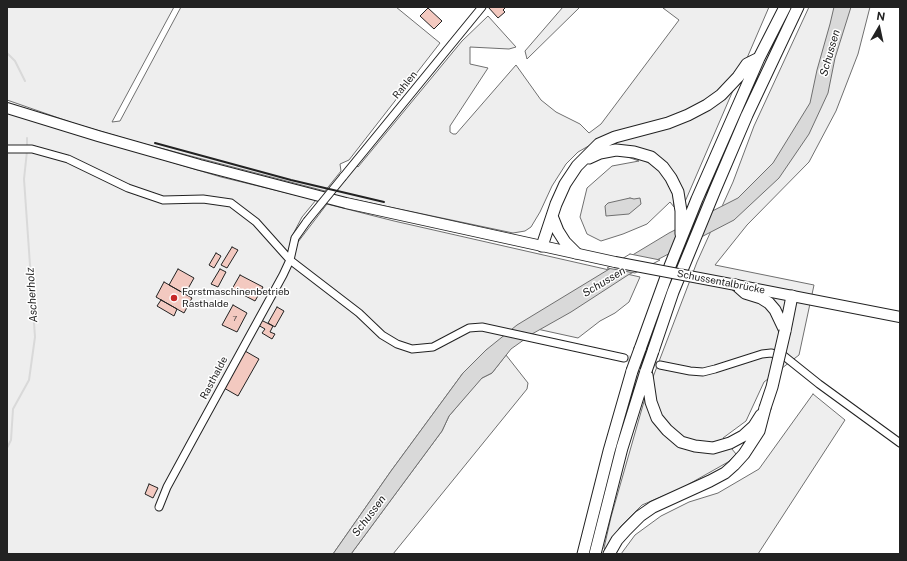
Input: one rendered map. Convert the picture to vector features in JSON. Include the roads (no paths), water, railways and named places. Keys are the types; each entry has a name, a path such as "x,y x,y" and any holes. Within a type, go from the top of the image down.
{"highway":[{"path":"583,554 609,451 632,371 670,266 697,199 759,58 784,7"},
{"path":"595,554 622,448 673,292 714,190 747,115 798,7"},
{"path":"542,246 559,196 565,184 574,171 599,144 615,137 668,123 707,105 720,95 738,77 747,64 759,58"},
{"path":"583,161 600,153 616,150 634,152 651,157 663,167 671,178 678,192 681,211 681,240"},
{"path":"552,216 558,231 565,242 576,253"},
{"path":"736,285 745,292 770,303 785,331"},
{"path":"609,554 617,540 640,516 653,507 724,473 744,454 759,431 772,387 792,296"},
{"path":"646,371 651,402 657,418 667,430 681,442 695,446 714,448 730,443 743,436 754,426 765,408"}],"main road":[{"name":"Schussentalbrücke","path":"7,108 98,136 251,179 346,203 542,246 900,318"}],"street":[{"name":"Rahlen","path":"307,221 482,7"},
{"path":"7,149 32,149 68,159 128,188 163,200 203,199 231,203 256,222 290,260 359,314 382,335 397,344 412,349 433,347 469,328 489,328 624,358"},
{"name":"Rasthalde","path":"159,507 167,487 283,275 290,260 295,238 307,221"},
{"path":"660,365 690,372 703,372 715,370 762,354 771,353 784,356 819,384 900,443"}],"water":[{"name":"Schussen","path":"834,7 851,7 835,58 828,93 809,134 779,178 734,220 628,275 571,312 532,334 511,349 492,373 482,378 449,416 442,431 351,554 333,554 391,471 463,373 486,350 517,325 601,274 669,233 738,198 773,163 810,103 817,70"},
{"path":"630,198 640,198 641,204 629,214 606,216 605,206 608,203"}],"waterway":[{"name":"Ascherholz","path":"7,53 15,61 25,81"},
{"name":"Ascherholz","path":"27,138 27,146"},
{"name":"Ascherholz","path":"7,448 11,440 13,409 29,380 35,337 24,179 27,151"}],"tunnel":[{"path":"624,358 660,365"}],"place":[{"name":"Forstmaschinenbetrieb Rasthalde","path":"174,298"}]}
